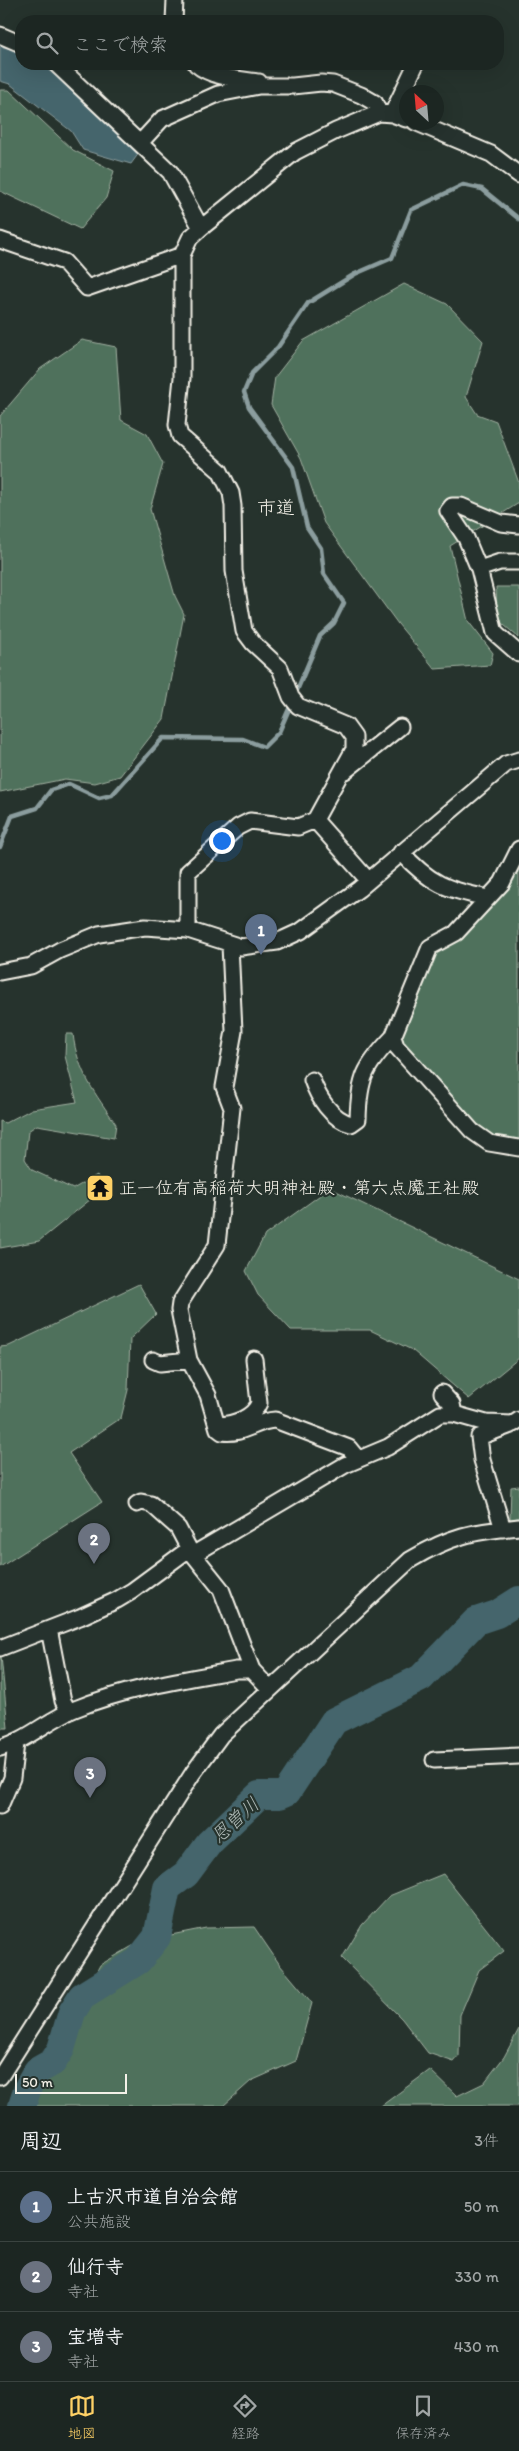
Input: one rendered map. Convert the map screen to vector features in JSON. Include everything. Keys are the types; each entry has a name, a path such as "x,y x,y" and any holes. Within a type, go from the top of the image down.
{"street":[{"path":"174,15 175,0"},
{"path":"0,35 15,41"},
{"path":"62,70 170,172 201,228"},
{"path":"208,70 228,77 259,82 259,86"},
{"path":"188,930 188,872 238,827 250,822 298,827 315,820 354,749 354,736 346,726 295,702 280,668 253,643 244,631 234,571 231,493 220,471 180,436 177,425 182,378 182,254 190,238 201,228 295,152 336,130 392,115 413,70"},
{"path":"140,143 162,119 218,94 259,86 333,84 361,95 392,115"},
{"path":"434,130 491,154 519,175"},
{"path":"0,240 64,262 87,288 182,254"},
{"path":"519,525 501,523 461,506 452,506 448,511 466,538 479,569 495,633 519,654"},
{"path":"479,569 500,562 519,562"},
{"path":"338,777 400,727"},
{"path":"0,972 31,966 60,950 99,934 144,928 188,930 241,947 266,945 301,931 359,889 506,764 519,760"},
{"path":"315,820 368,880"},
{"path":"312,1080 318,1098 336,1116 350,1124 358,1118 359,1090 372,1058 393,1037 430,947 456,933 502,883 519,849"},
{"path":"401,852 434,882 455,892 488,898"},
{"path":"230,944 234,1031 224,1087 232,1108 217,1245 180,1304 179,1310 189,1360 208,1395 216,1428 222,1432 234,1434 266,1421 275,1420 349,1448 358,1459"},
{"path":"393,1037 396,1046 472,1131 489,1143 519,1148"},
{"path":"216,1428 238,1422 257,1409 259,1402 254,1359"},
{"path":"153,1360 160,1363 189,1360"},
{"path":"442,1393 452,1404 454,1414"},
{"path":"0,1648 80,1617 132,1591 192,1552 358,1459 388,1447 440,1414 454,1414 486,1423 516,1422"},
{"path":"502,1529 482,1460 479,1437 516,1422"},
{"path":"137,1504 140,1502 151,1504 178,1528 192,1552 221,1589 252,1670 270,1688"},
{"path":"0,2078 194,1773 221,1735 410,1560 453,1538 477,1531 519,1527"},
{"path":"49,1629 63,1701 69,1712"},
{"path":"0,1748 16,1743 69,1712 125,1690 236,1670 252,1670"},
{"path":"0,1806 12,1778 16,1743"},
{"path":"434,1760 519,1756"}],"green space":[{"path":"0,90 9,90 73,150 114,171 106,198 80,229 0,191"},
{"path":"404,284 447,304 483,341 466,397 477,414 496,421 519,483 519,503 450,546 468,621 493,653 490,665 435,669 398,624 324,523 301,458 271,405 275,377 303,341"},
{"path":"82,340 116,347 121,420 147,434 163,464 150,509 175,596 184,614 164,719 120,776 95,783 65,779 0,792 0,416 40,369"},
{"path":"496,587 519,587 519,638 497,619"},
{"path":"519,858 519,1143 490,1138 461,1113 402,1041 399,1034 437,950"},
{"path":"66,1034 73,1034 79,1060 88,1082 116,1124 114,1138 37,1125 28,1131 25,1159 32,1170 73,1189 97,1175 99,1179 89,1189 91,1199 39,1241 0,1248 0,1121 5,1123 32,1109 77,1102 65,1056"},
{"path":"330,1188 519,1279 519,1358 469,1399 412,1350 370,1330 291,1330 258,1295 246,1271 265,1235"},
{"path":"139,1284 156,1314 130,1339 128,1390 121,1418 69,1453 102,1502 0,1567 0,1347 9,1346"},
{"path":"519,1486 519,1518 510,1519 511,1487"},
{"path":"0,1652 1,1656 8,1728 0,1728"},
{"path":"443,1874 504,1951 479,1970 460,2015 459,2056 454,2062 428,2053 402,2019 342,1958 362,1925 389,1896"},
{"path":"254,1927 280,1965 312,2003 296,2061 251,2081 223,2106 26,2106 100,1965 141,1941 206,1928"},
{"path":"519,2029 519,2106 381,2106 430,2070 457,2096 484,2083 504,2057"}],"water":[{"path":"0,46 15,50 15,70 49,70 139,153 131,164 83,150 71,131 10,84 0,81"}],"waterway":[{"path":"295,695 320,636 334,623 344,603 324,574 321,548 307,527 293,467 249,407 244,392 252,373 278,347 308,303 355,274 392,258 411,210 463,185 482,189 519,219"},
{"path":"0,847 12,816 37,808 51,790 69,784 99,798 112,795 163,738 243,739 264,747 279,732 292,702"},
{"name":"恩曽川","path":"22,2106 28,2087 37,2071 53,2062 61,2049 72,2012 82,1996 138,1961 157,1937 167,1888 186,1874 209,1843 259,1795 280,1795 287,1792 334,1721 421,1678 476,1621 497,1614 519,1600"}],"place":[{"name":"上古沢市道自治会館","path":"261,955"},
{"name":"正一位有高稲荷大明神社殿・第六点魔王社殿","path":"100,1188"},
{"name":"仙行寺","path":"94,1564"},
{"name":"宝増寺","path":"90,1798"}],"district":[{"name":"市道","path":"276,507"}]}
